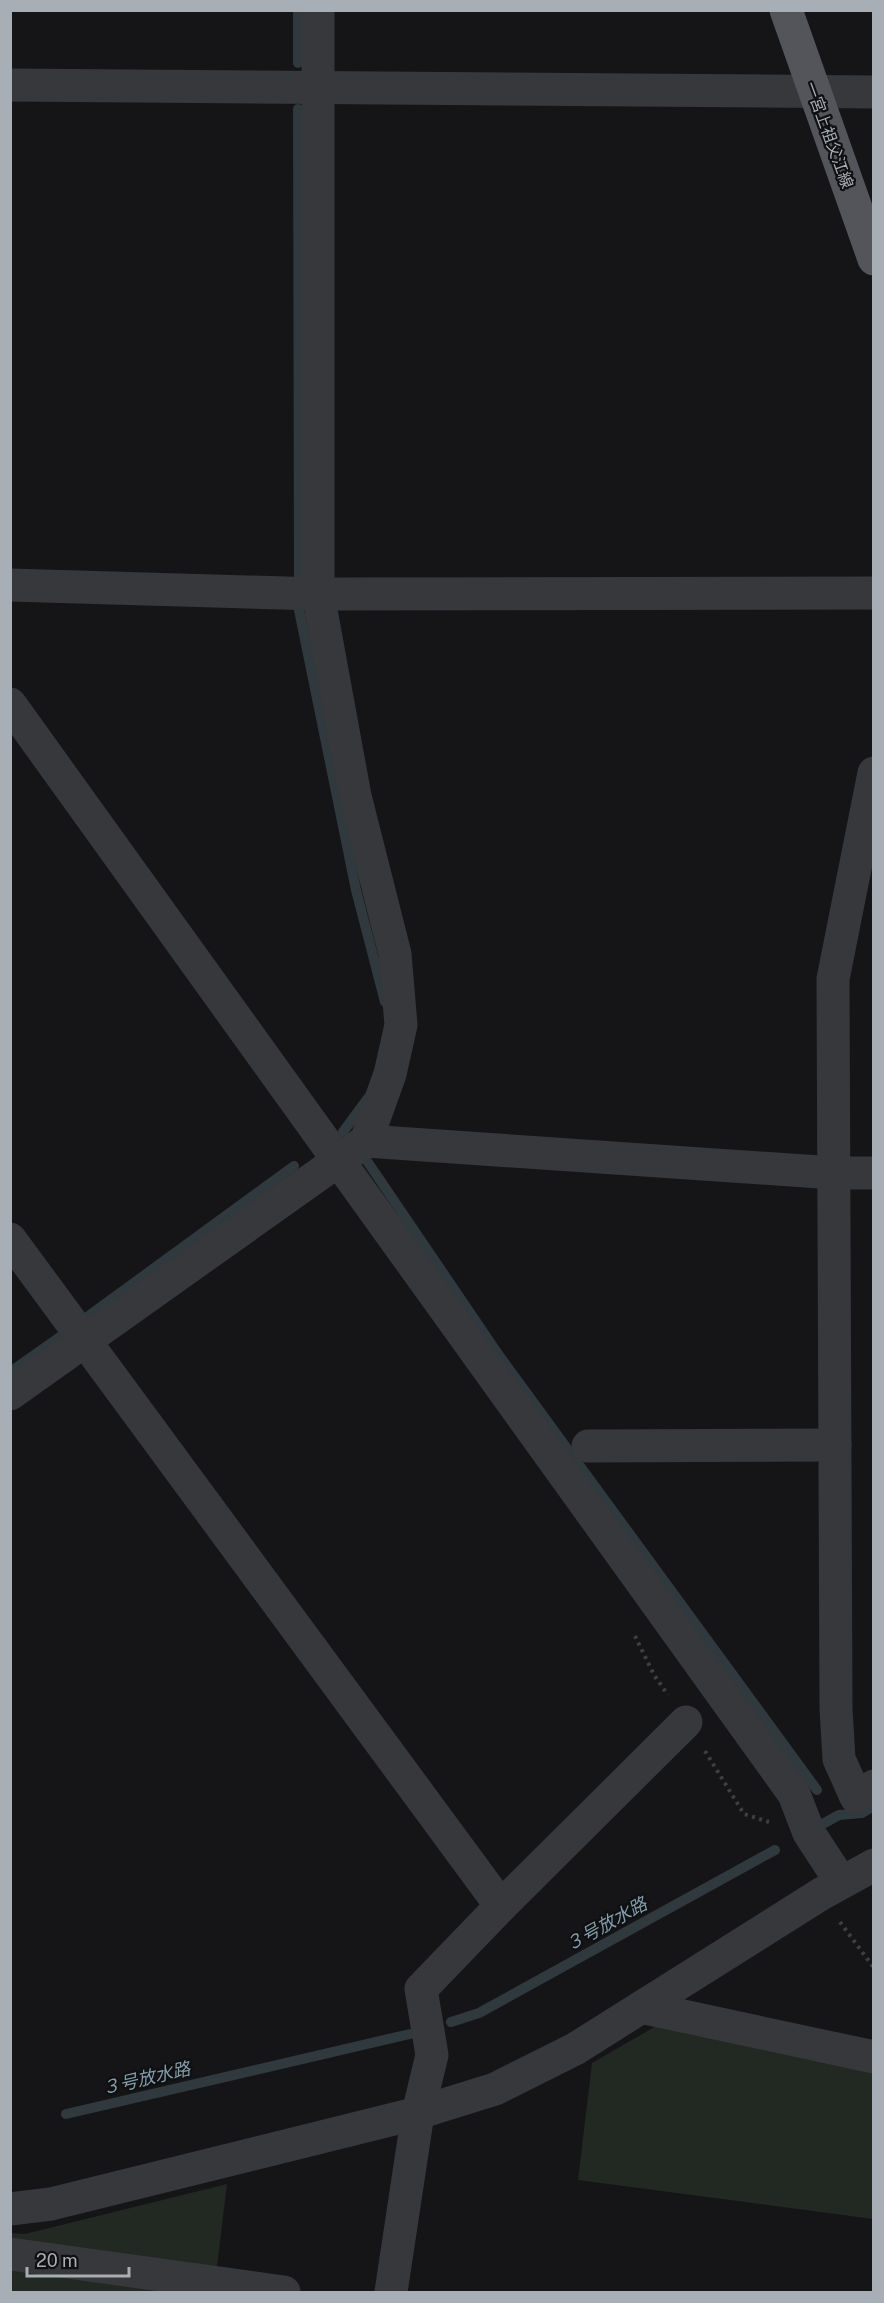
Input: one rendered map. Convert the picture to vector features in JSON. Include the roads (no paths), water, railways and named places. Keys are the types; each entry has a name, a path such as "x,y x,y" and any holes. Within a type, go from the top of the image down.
{"main road":[{"name":"一宮上祖父江線","path":"786,10 873,259"}],"street":[{"path":"10,1394 366,1141 390,1074 401,1025 395,954 356,796 318,594 318,10"},
{"path":"10,86 873,92"},
{"path":"10,585 318,594 873,593"},
{"path":"10,704 794,1794 831,1888"},
{"path":"873,773 833,979 836,1709 839,1759 856,1797 873,1786"},
{"path":"366,1141 834,1173 873,1173"},
{"path":"10,1239 501,1906"},
{"path":"588,1446 835,1445"},
{"path":"391,2292 418,2113 432,2055 421,1989 686,1722"},
{"path":"10,2209 51,2204 418,2113 495,2089 575,2049 831,1888 873,1865"},
{"path":"645,2005 650,2009 873,2057"},
{"path":"10,2254 284,2292"}],"waterway":[{"path":"298,10 298,63"},
{"path":"298,109 299,577"},
{"path":"299,610 356,890 385,1002"},
{"path":"343,1132 368,1098"},
{"path":"367,1161 498,1354 817,1790"},
{"path":"83,1320 294,1166"},
{"path":"10,1372 64,1334"},
{"name":"３号放水路","path":"817,1827 839,1815 862,1813 874,1806"},
{"name":"３号放水路","path":"451,2022 479,2013 775,1850"},
{"name":"３号放水路","path":"66,2114 410,2034"}]}
